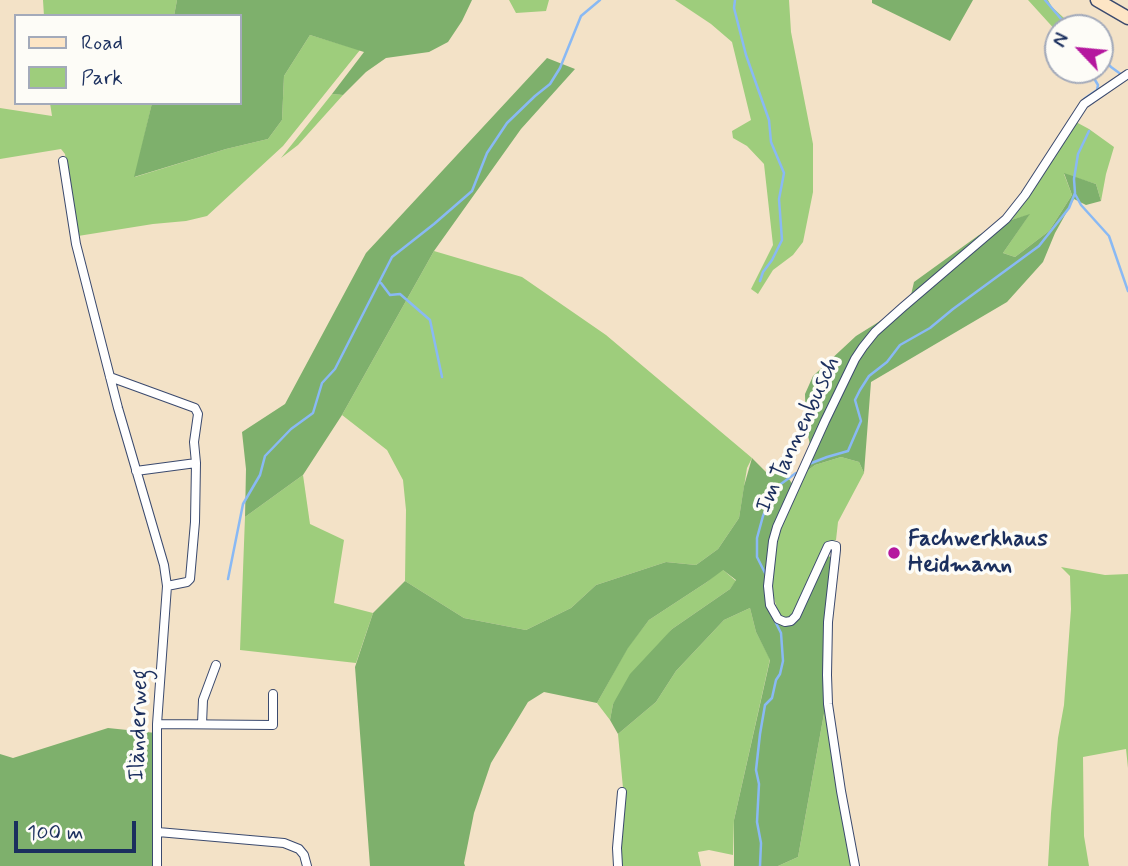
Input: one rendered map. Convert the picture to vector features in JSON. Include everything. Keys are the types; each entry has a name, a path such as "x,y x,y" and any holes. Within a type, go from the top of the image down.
{"main road":[{"path":"1097,0 1128,18"}],"street":[{"name":"Im Tannenbusch","path":"855,866 828,704 828,622 836,546 828,546 824,551 796,616 785,622 778,619 770,605 768,586 777,527 825,421 863,347 875,332 1006,219 1025,195 1084,104 1125,77"},
{"name":"Iländerweg","path":"63,161 76,244 110,377 164,565 167,586 157,724 157,866"},
{"path":"110,377 195,408 198,414 194,442 195,522 190,579 167,586"},
{"path":"136,471 196,463"},
{"path":"202,724 203,700 216,665"},
{"path":"157,724 273,725 273,694"},
{"path":"618,866 622,792"},
{"path":"158,832 284,843 299,849 307,866"}],"green space":[{"path":"43,0 177,0 174,14 44,14"},
{"path":"177,0 472,0 448,42 429,52 386,58 366,72 343,95 332,94 364,52 310,35 284,76 282,120 268,139 134,177 152,105 242,105 242,14 174,14"},
{"path":"509,0 549,0 546,11 516,13"},
{"path":"675,0 789,0 791,32 813,144 813,192 803,242 793,255 773,270 758,294 751,289 773,245 764,164 747,146 733,138 732,131 751,120 732,42"},
{"path":"872,0 973,0 950,41 872,3"},
{"path":"1028,0 1048,0 1060,14 1044,14 1044,18"},
{"path":"310,35 360,50 283,146 207,216 78,236 65,154 61,149 0,159 0,108 52,116 50,105 152,105 135,177 268,139 282,120 284,76"},
{"path":"547,58 575,69 521,129 434,251 342,415 303,475 245,517 246,469 242,432 285,404 366,253"},
{"path":"332,94 343,95 298,145 281,158"},
{"path":"1076,122 1114,147 1101,201 1096,184 1064,174 1072,195 1049,231 1015,257 1003,253 1029,215 1011,220"},
{"path":"1064,173 1096,184 1101,201 1086,205 1074,199 1043,262 1007,302 871,382 864,473 859,462 841,457 815,465 803,474 810,445 806,426 805,394 813,376 856,336 893,313 911,295 914,282 979,235 1030,214 1003,253 1015,257 1049,231 1072,195"},
{"path":"434,251 522,277 606,335 752,458 747,468 739,518 718,549 696,565 666,562 596,585 571,608 526,630 464,618 405,581 406,510 403,480 387,450 342,415"},
{"path":"841,457 859,462 864,473 838,522 836,540 827,544 794,615 785,620 779,615 770,585 775,542 803,474 815,465"},
{"path":"752,458 766,472 785,473 793,485 779,517 768,606 791,624 824,555 831,557 825,708 798,857 778,866 734,866 734,820 770,660 756,632 750,608 724,620 676,671 656,702 618,734 610,720 613,704 630,674 672,629 730,589 736,580 723,570 649,620 628,648 597,703 544,692 528,702 491,763 474,813 465,866 370,866 355,667 373,613 405,581 464,618 526,630 571,608 596,585 666,562 696,565 718,549 739,518"},
{"path":"303,475 310,524 344,540 334,603 373,613 356,663 240,650 245,517"},
{"path":"1061,567 1105,575 1128,574 1128,768 1126,749 1083,757 1084,836 1089,866 1048,866 1071,609 1070,576"},
{"path":"722,569 736,581 730,589 672,629 613,704 610,720 597,703 628,647 649,620"},
{"path":"750,608 756,632 770,659 734,820 733,855 709,850 698,852 701,866 621,866 623,788 618,734 656,702 676,671 724,620"},
{"path":"825,708 853,866 778,866 798,857"},
{"path":"108,728 156,733 156,866 0,866 0,754 13,758"}],"waterway":[{"path":"228,579 243,504 260,475 265,456 291,429 313,413 322,383 335,369 392,257 472,191 487,153 507,123 550,84 560,68 581,16 600,0"},
{"path":"735,0 734,8 746,55 769,120 771,142 784,173 779,199 782,240 760,281"},
{"path":"1045,0 1057,14"},
{"path":"1114,69 1122,75"},
{"path":"1084,99 1097,90 1097,84"},
{"path":"809,464 848,451 861,421 855,400 869,376 887,362 900,345 930,328 1039,246 1069,208 1075,193 1078,154 1089,131"},
{"path":"1075,194 1081,205 1109,236 1128,291"},
{"path":"381,283 390,295 400,294 430,320 442,377"},
{"path":"766,575 757,557 757,538 763,516 774,489 796,473"},
{"path":"760,866 761,843 757,822 759,784 756,770 760,734 765,705 772,698 783,661 781,633 769,609"}],"place":[{"name":"Fachwerkhaus Heidmann","path":"894,553"}]}
